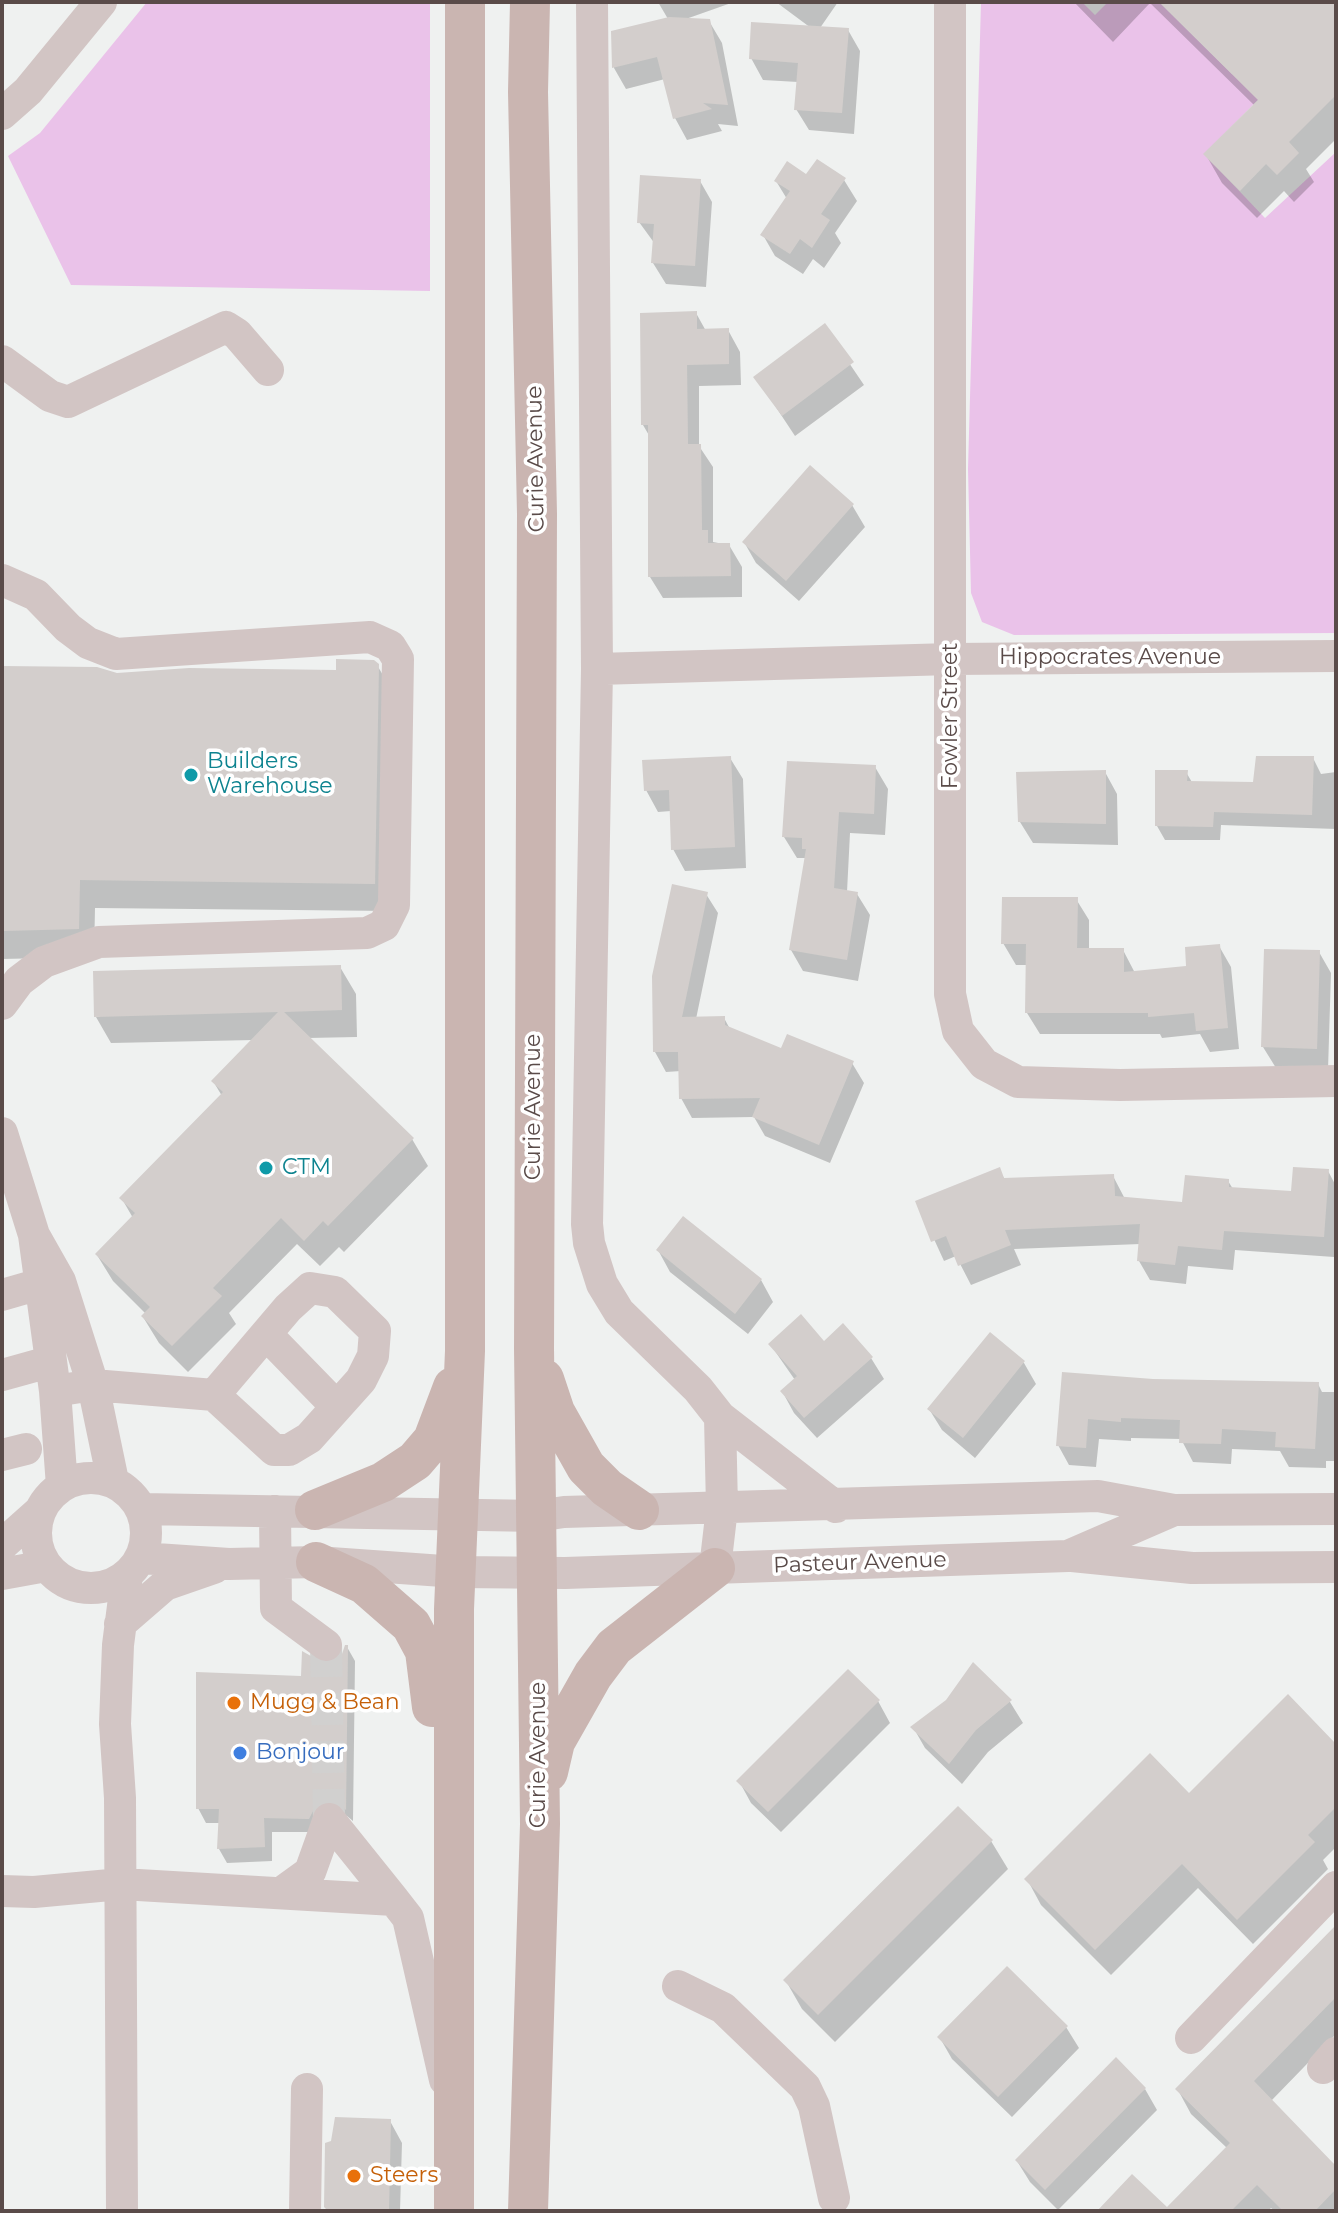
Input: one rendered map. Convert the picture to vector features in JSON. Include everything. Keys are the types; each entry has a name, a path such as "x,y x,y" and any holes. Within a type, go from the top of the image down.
{"main road":[{"path":"454,2211 454,1609 465,1351 465,2"},
{"name":"Curie Avenue","path":"528,2211 540,1824 534,1348 537,514 529,107 530,2"},
{"path":"534,1348 555,1412 586,1467 607,1488 639,1510"},
{"path":"315,1510 383,1482 402,1471 424,1451 439,1427 465,1351"},
{"path":"316,1562 364,1584 394,1608 420,1638 428,1664 438,1774 454,1878"},
{"path":"540,1824 555,1742 593,1675 629,1633 715,1568"}],"street":[{"path":"2,114 28,91 101,2"},
{"path":"592,2 597,669 587,1208 589,1243 602,1284 619,1312 698,1389 720,1417 836,1507"},
{"name":"Fowler Street","path":"950,2 950,994 958,1031 974,1054 1018,1082 1336,1081"},
{"path":"2,361 50,396 68,402 226,327 268,370"},
{"path":"2,580 36,595 68,628 88,643 116,654 370,637 390,646 398,659 394,905 384,925 367,933 99,942 44,962 19,981 2,1004"},
{"name":"Hippocrates Avenue","path":"597,669 951,659 1336,656"},
{"path":"2,1133 20,1219 40,1284 62,1486"},
{"path":"20,1219 60,1281 93,1385 113,1481"},
{"path":"2,1295 40,1284"},
{"path":"2,1375 52,1376 93,1385 214,1395 274,1450 289,1450 309,1438 361,1380 373,1356 375,1331 335,1292 310,1288 214,1395"},
{"path":"266,1334 336,1406"},
{"path":"715,1568 722,1508 720,1417"},
{"path":"2,1545 39,1512 62,1486 96,1477 113,1481 130,1492 142,1509 147,1533 134,1567 119,1635 115,1724 121,1884 122,2211"},
{"name":"Pasteur Avenue","path":"142,1509 537,1516 1098,1496 1174,1510 1336,1509"},
{"name":"Pasteur Avenue","path":"229,1564 316,1562 457,1572 715,1568 1068,1556 1174,1510"},
{"path":"275,1511 276,1608 326,1645"},
{"path":"39,1512 38,1549 46,1566 72,1585 119,1635"},
{"path":"1068,1556 1192,1568 1336,1567"},
{"path":"72,1585 91,1588 110,1585 134,1567 229,1564"},
{"path":"119,1635 165,1585 229,1564"},
{"path":"2,1574 46,1566"},
{"path":"281,1893 310,1872 329,1819 408,1918 455,2122"},
{"path":"2,1891 34,1892 121,1884 394,1900"},
{"path":"1191,2038 1336,1887"},
{"path":"678,1986 723,2008 805,2087 814,2106 834,2198"},
{"path":"305,2211 307,2089"}],"shaded area":[{"path":"147,2 430,2 430,291 71,285 8,156 40,133"},
{"path":"981,2 1082,2 1095,15 1108,2 1159,2 1232,74 1291,67 1204,154 1265,218 1336,152 1336,633 1014,635 982,622 971,593 968,469"}],"building":[{"path":"1159,2 1336,2 1336,95 1289,142 1299,153 1277,175 1266,164 1240,191 1203,154 1258,100"},
{"path":"669,17 710,19 728,105 703,103 712,109 673,119 657,57 612,68 611,31"},
{"path":"751,22 849,28 842,113 794,110 798,63 749,59"},
{"path":"817,159 846,178 821,214 830,220 812,248 800,239 790,254 760,235 790,191 774,181 787,161 806,174"},
{"path":"640,175 701,179 695,266 651,263 654,224 637,223"},
{"path":"697,311 697,329 729,328 729,364 687,365 688,444 701,444 702,530 708,530 708,543 730,543 731,576 648,577 648,425 641,425 640,313"},
{"path":"825,323 854,362 782,416 753,377"},
{"path":"810,465 854,504 786,581 742,542"},
{"name":"Builders Warehouse","path":"336,659 374,660 379,664 375,884 80,880 79,929 2,931 2,666 97,667 117,673 189,668 336,670"},
{"path":"731,756 735,847 671,850 669,790 644,791 642,760"},
{"path":"1256,756 1314,756 1312,815 1214,812 1213,827 1155,826 1155,770 1188,770 1187,781 1253,782"},
{"path":"787,761 876,765 874,814 839,812 834,888 858,892 847,960 789,950 806,849 802,849 802,838 782,837"},
{"path":"1106,770 1106,824 1018,822 1016,772"},
{"path":"672,884 708,892 682,1017 725,1016 725,1025 781,1048 787,1034 854,1061 819,1145 752,1117 760,1098 679,1099 678,1052 653,1052 652,976"},
{"path":"1002,897 1078,897 1077,948 1124,948 1124,972 1186,966 1185,947 1220,944 1228,1028 1196,1031 1194,1013 1148,1017 1148,1013 1025,1013 1026,944 1001,944"},
{"path":"1264,949 1320,950 1317,1049 1261,1047"},
{"name":"CTM","path":"341,965 342,1010 284,1012 414,1138 328,1226 323,1221 304,1241 281,1218 213,1288 222,1296 172,1346 141,1316 150,1307 95,1254 135,1213 119,1198 223,1092 211,1081 278,1012 94,1017 93,971"},
{"path":"1000,1167 1004,1178 1114,1174 1115,1196 1182,1202 1185,1175 1229,1179 1229,1187 1291,1191 1293,1167 1329,1169 1324,1237 1224,1231 1222,1250 1178,1246 1175,1265 1137,1261 1140,1224 1005,1230 1011,1245 958,1266 946,1236 931,1242 915,1201"},
{"path":"683,1216 762,1279 735,1314 656,1250"},
{"path":"801,1314 824,1341 843,1323 873,1357 804,1418 780,1391 797,1376 768,1344"},
{"path":"990,1332 1025,1361 963,1438 927,1409"},
{"path":"1062,1372 1153,1379 1319,1382 1315,1449 1275,1447 1276,1432 1222,1429 1221,1444 1179,1443 1180,1420 1121,1418 1121,1422 1088,1419 1086,1448 1056,1446"},
{"path":"345,1645 348,1645 346,1810 337,1802 327,1800 316,1805 309,1819 264,1818 265,1847 217,1849 219,1809 196,1809 196,1672 301,1676 302,1651 325,1664 341,1657"},
{"path":"973,1662 1012,1700 976,1730 949,1764 910,1727 946,1700"},
{"path":"848,1669 880,1700 768,1812 736,1781"},
{"path":"1288,1694 1336,1744 1336,1807 1308,1835 1315,1842 1237,1920 1182,1864 1095,1950 1024,1879 1150,1753 1189,1793"},
{"path":"958,1806 993,1840 818,2015 783,1980"},
{"path":"1336,1925 1336,1997 1254,2081 1336,2166 1336,2189 1315,2211 1283,2211 1257,2185 1231,2211 1097,2211 1132,2174 1167,2207 1230,2143 1175,2089"},
{"path":"1007,1966 1068,2026 998,2097 937,2037"},
{"path":"1116,2057 1146,2088 1045,2190 1015,2160"},
{"name":"Steers","path":"335,2117 391,2119 389,2211 328,2211 324,2207 325,2143 331,2141"}],"tunnel":[{"path":"326,1645 329,1819"}],"place":[{"name":"Builders Warehouse","path":"191,775"},
{"name":"CTM","path":"266,1168"},
{"name":"Mugg & Bean","path":"234,1703"},
{"name":"Bonjour","path":"240,1753"},
{"name":"Steers","path":"354,2176"}]}
